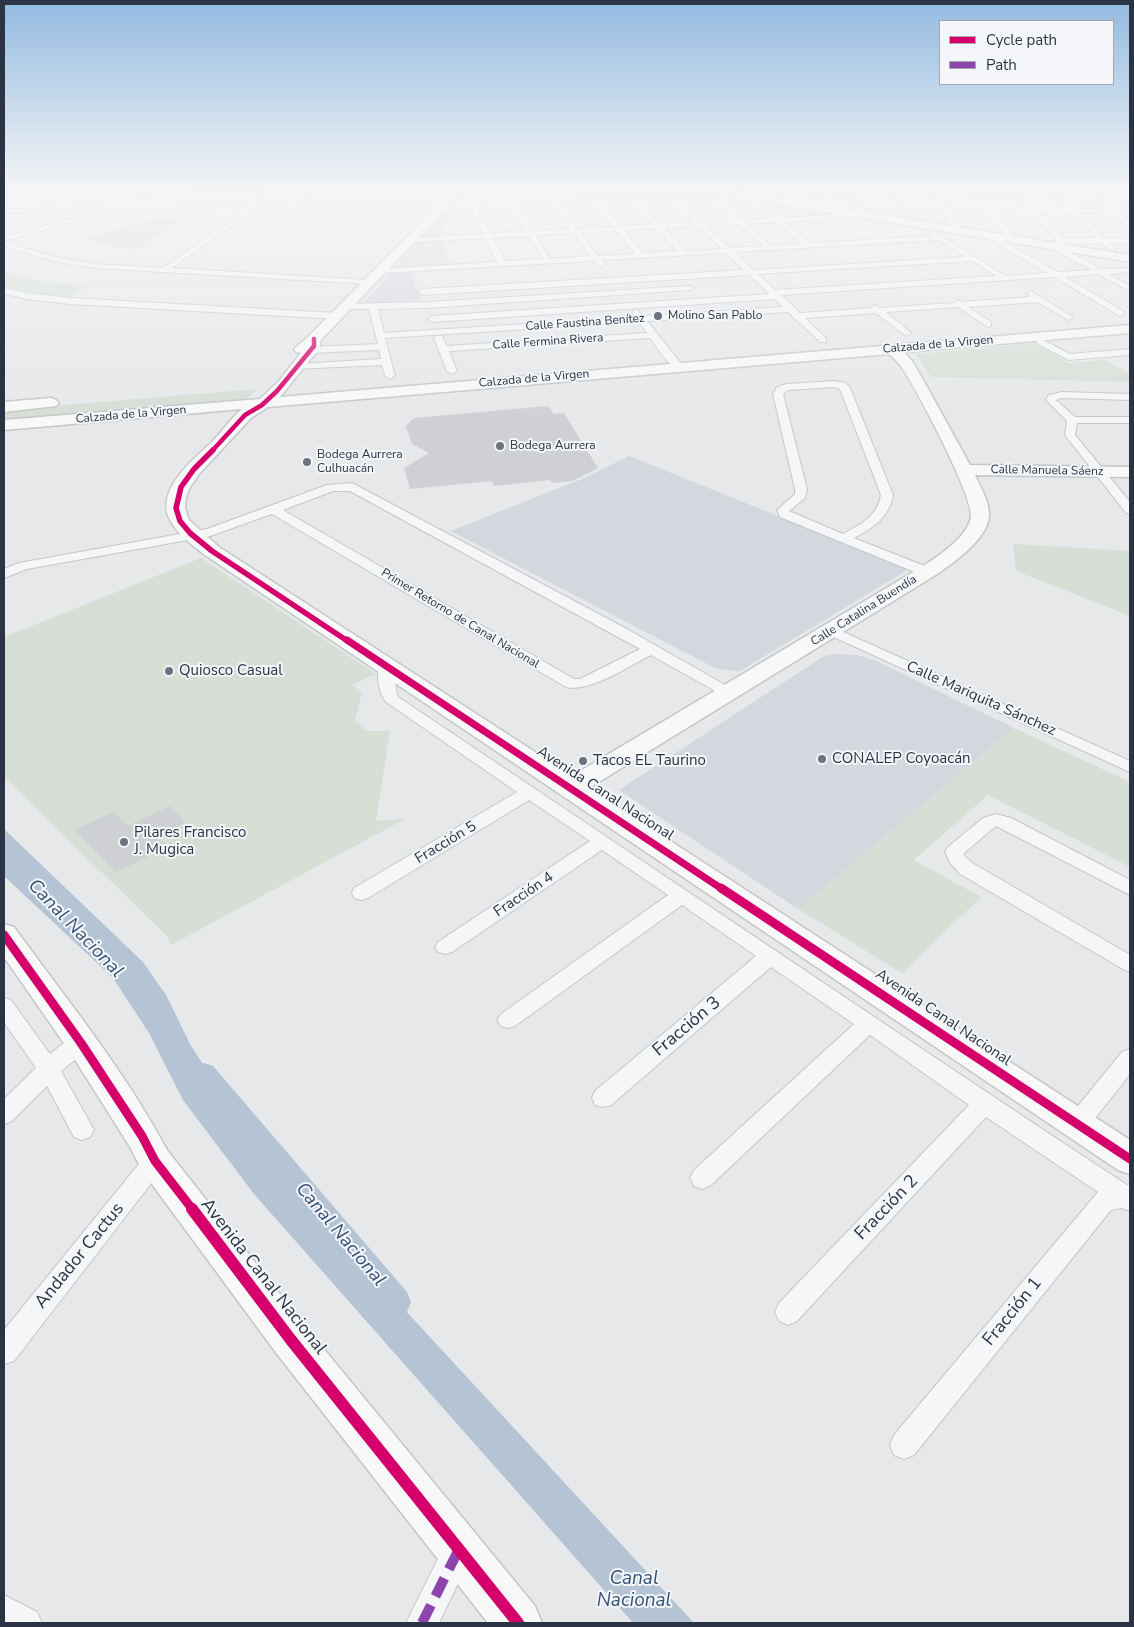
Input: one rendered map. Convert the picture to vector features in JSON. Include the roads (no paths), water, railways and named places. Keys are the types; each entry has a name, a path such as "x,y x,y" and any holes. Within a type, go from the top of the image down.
{"street":[{"path":"101,266 369,282"},
{"path":"164,271 171,266"},
{"path":"265,403 297,368 313,344 341,312 386,266"},
{"path":"381,271 436,266"},
{"path":"602,266 666,353 679,367"},
{"path":"748,266 758,283 791,306 798,316 823,340"},
{"path":"822,266 906,332"},
{"path":"422,292 864,266"},
{"path":"903,266 988,324"},
{"path":"986,266 1069,317"},
{"path":"1041,266 1128,316"},
{"path":"1090,266 1130,289"},
{"path":"416,269 422,292 443,349 457,371 434,372"},
{"path":"594,270 614,269"},
{"path":"972,270 991,269"},
{"path":"432,319 632,306 850,288 1130,270"},
{"path":"4,291 26,296 70,301 341,312 373,307 697,287"},
{"path":"798,316 1040,299"},
{"name":"Calle Faustina Benítez","path":"379,336 642,320 791,306"},
{"path":"373,307 382,347 385,372"},
{"name":"Calzada de la Virgen","path":"1051,319 1128,316"},
{"name":"Calzada de la Virgen","path":"1064,334 1128,316"},
{"name":"Calzada de la Virgen","path":"949,331 1093,317"},
{"name":"Calzada de la Virgen","path":"970,326 1006,323"},
{"name":"Calzada de la Virgen","path":"4,425 247,409 265,403 679,367 890,342 1130,329"},
{"name":"Calzada de la Virgen","path":"890,342 906,332 924,332"},
{"name":"Calle Fermina Rivera","path":"443,349 654,335"},
{"path":"804,342 842,338"},
{"name":"Calle Catalina Buendía","path":"570,788 927,572 956,551 973,531 980,517 980,507 964,470 912,373 890,342"},
{"path":"1041,342 1063,356 1073,357 1130,352"},
{"path":"313,344 382,347"},
{"name":"Avenida Canal Nacional","path":"313,344 304,345 260,387 247,409 224,440 203,458 186,478 178,496 176,509 178,519 194,536 212,551 386,668 1130,1159"},
{"path":"647,355 686,352"},
{"path":"297,368 385,372 407,375"},
{"path":"260,387 300,384"},
{"path":"843,539 876,520 886,505 887,496 845,388 834,384 787,387 778,394 801,495 783,510 784,514 843,539 927,572"},
{"path":"1130,397 1062,395 1053,397 1051,400 1072,420 1130,420"},
{"path":"224,440 257,421 329,397"},
{"name":"Calzada de la Virgen","path":"4,407 62,402"},
{"path":"1058,407 1076,407"},
{"path":"1112,408 1130,408"},
{"path":"1072,420 1070,435 1130,510"},
{"name":"Calle Manuela Sáenz","path":"964,470 1130,472"},
{"path":"4,574 24,566 194,536 332,488 352,487 651,648 729,693"},
{"name":"Primer Retorno de Canal Nacional","path":"273,509 571,684 583,683 651,648"},
{"name":"Calle Mariquita Sánchez","path":"832,631 1130,767"},
{"path":"386,668 387,687 392,699 603,841 984,1103 1129,1197"},
{"name":"Fracción 5","path":"361,893 529,792"},
{"path":"1130,888 1005,822 996,820 990,822 954,851 956,859 967,869 1130,964"},
{"name":"Fracción 4","path":"445,947 603,841"},
{"path":"508,1020 682,895"},
{"name":"Avenida Canal Nacional","path":"6,943 81,1043 142,1136 155,1161 297,1347 518,1623"},
{"name":"Fracción 3","path":"604,1098 770,956"},
{"path":"4,1006 49,1069 82,1130"},
{"path":"702,1178 868,1024"},
{"path":"4,1114 49,1069 81,1043"},
{"path":"1077,1124 1130,1058"},
{"name":"Fracción 2","path":"788,1312 984,1103"},
{"name":"Andador Cactus","path":"4,1350 155,1161"},
{"name":"Fracción 1","path":"904,1445 1104,1201 1129,1197"},
{"path":"422,1623 459,1549"},
{"path":"4,1610 26,1623"}],"water":[{"name":"Canal Nacional","path":"4,829 143,962 166,995 190,1044 231,1108 283,1178 694,1623 633,1623 254,1194 183,1100 149,1033 113,978 4,876"}],"waterway":[{"name":"Canal Nacional","path":"204,1073 396,1302"}],"place":[{"name":"Molino San Pablo","path":"658,316"},
{"name":"Bodega Aurrera","path":"500,446"},
{"name":"Bodega Aurrera Culhuacán","path":"307,462"},
{"name":"Quiosco Casual","path":"169,671"},
{"name":"CONALEP Coyoacán","path":"822,759"},
{"name":"Tacos EL Taurino","path":"583,761"},
{"name":"Pilares Francisco J. Mugica","path":"124,842"}]}
